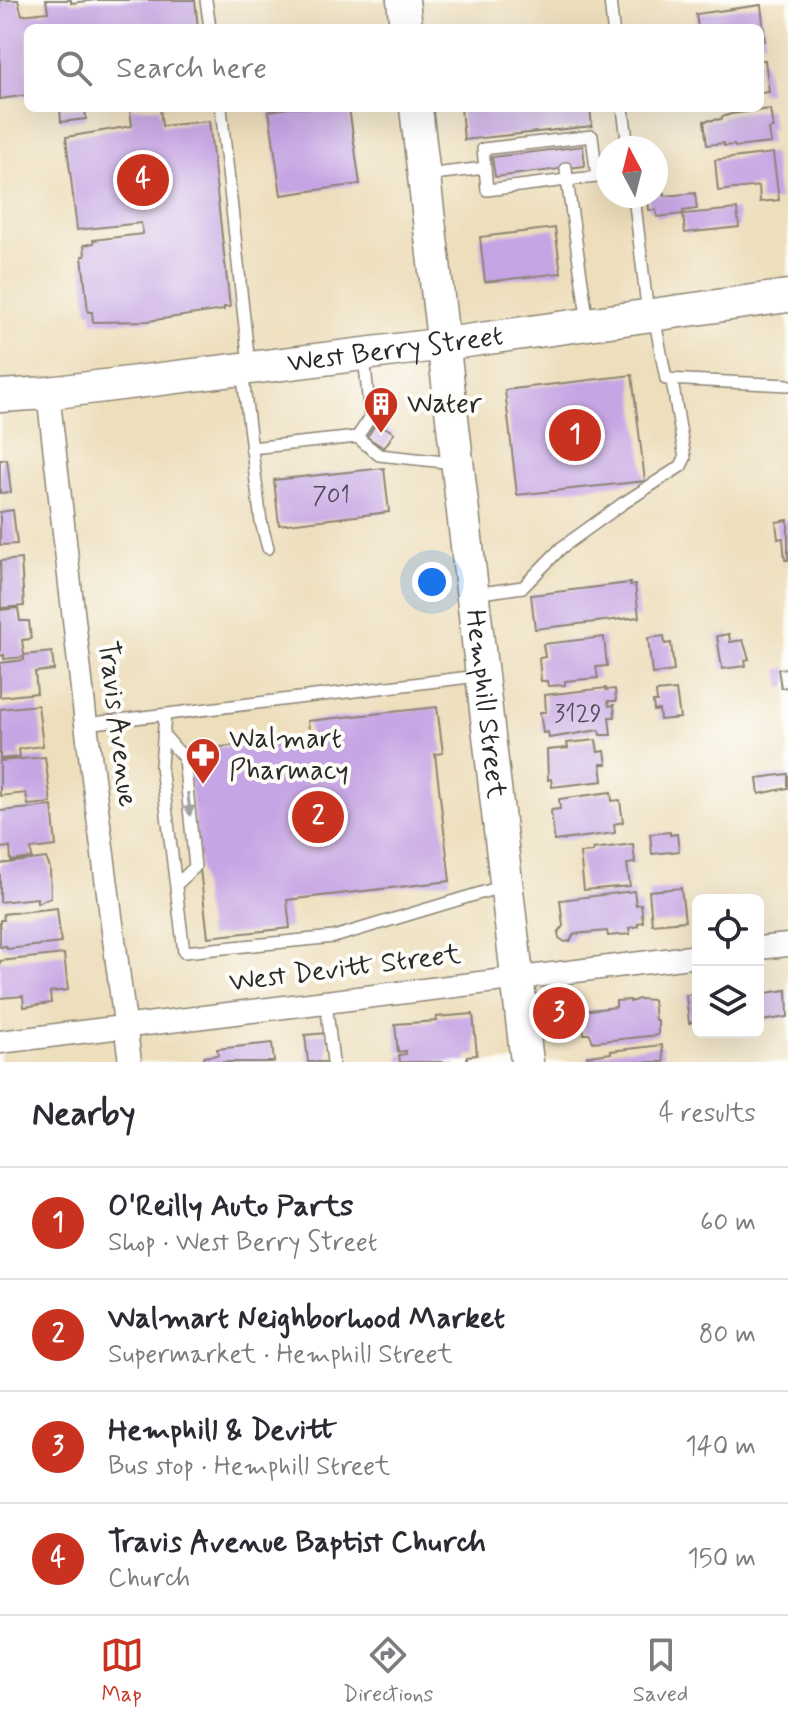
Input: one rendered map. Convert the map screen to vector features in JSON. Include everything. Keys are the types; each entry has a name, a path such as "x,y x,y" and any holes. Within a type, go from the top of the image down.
{"main road":[{"path":"403,0 406,24"},
{"name":"Hemphill Street","path":"416,112 527,1062"},
{"name":"West Berry Street","path":"0,396 48,393 445,344 788,296"}],"street":[{"name":"Travis Avenue","path":"48,393 86,724 130,1062"},
{"path":"764,947 788,945"},
{"name":"West Devitt Street","path":"0,1042 692,957"}],"lane":[{"path":"206,0 209,24"},
{"path":"610,0 613,24"},
{"path":"221,112 251,448 261,522 268,548"},
{"path":"624,112 626,136"},
{"path":"592,136 597,177 566,174 518,180 487,190 483,149 515,150 562,144 592,136"},
{"path":"424,175 485,168"},
{"path":"566,174 588,324"},
{"path":"636,208 651,316 666,379 788,385"},
{"path":"357,437 370,418 364,354"},
{"path":"474,594 523,587 561,548 681,466 685,458 672,381"},
{"path":"251,448 357,437 379,455 459,463"},
{"path":"86,724 483,675"},
{"path":"165,714 161,766 184,952 334,937 506,886"},
{"path":"163,734 184,758 195,867 176,885"},
{"path":"326,1002 333,1062"}],"building":[{"path":"0,0 18,0 22,15 48,12 46,0 71,0 71,3 195,0 198,24 24,24 24,96 0,99"},
{"path":"761,5 763,24 697,24 696,14"},
{"path":"764,60 765,60 769,92 764,93"},
{"path":"770,109 773,128 769,129 771,143 735,147 724,146 724,143 707,145 704,121"},
{"path":"60,112 85,112 86,119 61,122"},
{"path":"130,112 160,112 162,126 209,121 230,307 148,321 93,322 92,312 88,312 82,256 85,256 84,245 94,243 93,240 143,234 141,223 77,230 66,137 132,126"},
{"path":"269,112 350,112 360,184 281,195"},
{"path":"461,112 590,112 592,126 464,140"},
{"path":"583,146 585,166 495,177 492,157"},
{"path":"773,153 779,200 760,202 759,186 718,191 715,160"},
{"path":"695,193 697,209 683,211 684,214 737,209 739,227 685,233 683,214 657,217 656,210 649,210 668,208 668,196"},
{"path":"555,228 561,273 485,282 480,237"},
{"path":"632,375 645,481 517,495 505,390"},
{"name":"Water","path":"377,422 394,433 384,448 367,437"},
{"path":"7,459 11,492 0,493 0,460"},
{"path":"384,468 389,512 279,525 274,480"},
{"path":"13,510 17,544 0,545 0,512"},
{"path":"788,520 788,560 785,560 783,538 778,539 776,522"},
{"path":"21,559 24,606 1,608 0,561"},
{"path":"630,583 630,586 635,585 639,617 535,629 531,595"},
{"path":"18,608 20,621 29,621 31,639 22,640 24,655 52,652 54,670 35,672 37,693 0,697 0,663 24,660 24,657 4,659 4,655 0,656 0,610"},
{"path":"729,634 730,642 743,640 749,659 745,660 746,666 722,669 717,636"},
{"path":"664,636 665,644 671,643 674,671 652,674 648,638"},
{"path":"604,637 607,666 596,667 598,678 548,686 547,681 541,681 539,658 545,657 543,644"},
{"path":"788,668 788,687 781,688 778,669"},
{"path":"615,689 616,701 608,701 609,706 614,705 615,717 609,717 611,735 600,735 599,730 549,738 548,732 543,733 540,712 546,712 545,695"},
{"path":"676,690 680,718 660,720 659,710 654,711 656,692"},
{"path":"38,705 43,746 19,749 20,757 0,759 0,709"},
{"path":"437,707 443,753 435,754 450,881 287,900 290,928 208,937 186,751 310,737 308,721"},
{"path":"596,740 598,752 605,751 607,764 601,764 603,781 552,787 551,779 548,780 547,750 568,748 567,743"},
{"path":"45,757 51,803 28,805 26,793 0,796 0,761"},
{"path":"788,774 788,788 759,794 757,778"},
{"path":"611,792 612,801 620,800 623,822 614,824 615,833 554,841 551,810 560,809 559,799"},
{"path":"52,806 56,846 31,849 32,858 11,861 10,847 0,848 0,811"},
{"path":"670,832 670,835 677,834 679,851 652,854 650,834"},
{"path":"633,844 635,863 627,864 630,886 584,890 580,853"},
{"path":"46,858 50,868 51,897 37,903 37,898 0,902 0,864"},
{"path":"681,888 685,921 652,924 649,891"},
{"path":"634,891 636,905 641,904 643,922 629,928 630,934 608,936 607,931 574,934 570,941 565,942 559,938 558,933 563,926 560,900"},
{"path":"57,908 61,943 7,949 6,946 0,947 0,920 4,920 3,914"},
{"path":"64,954 68,990 50,992 51,1003 24,1007 23,996 0,998 0,961"},
{"path":"787,990 788,1017 764,1021 764,993"},
{"path":"692,994 692,1022 689,1023 686,995"},
{"path":"653,1000 658,1035 593,1042 590,1034 584,1034 581,1011 616,1007 616,1001"},
{"path":"473,1014 477,1055 467,1056 467,1062 400,1062 399,1055 406,1054 406,1051 398,1052 395,1024"},
{"path":"327,1033 329,1062 308,1062 305,1035"},
{"path":"272,1043 274,1062 203,1062 203,1057 218,1055 217,1049"},
{"path":"662,1045 664,1062 588,1062 587,1056"}],"place":[{"name":"Travis Avenue Baptist Church","path":"143,180"},
{"name":"Water","path":"381,435"},
{"name":"O'Reilly Auto Parts","path":"575,435"},
{"name":"Walmart Pharmacy","path":"203,786"},
{"name":"Walmart Neighborhood Market","path":"318,817"},
{"name":"Hemphill & Devitt","path":"559,1013"}]}
